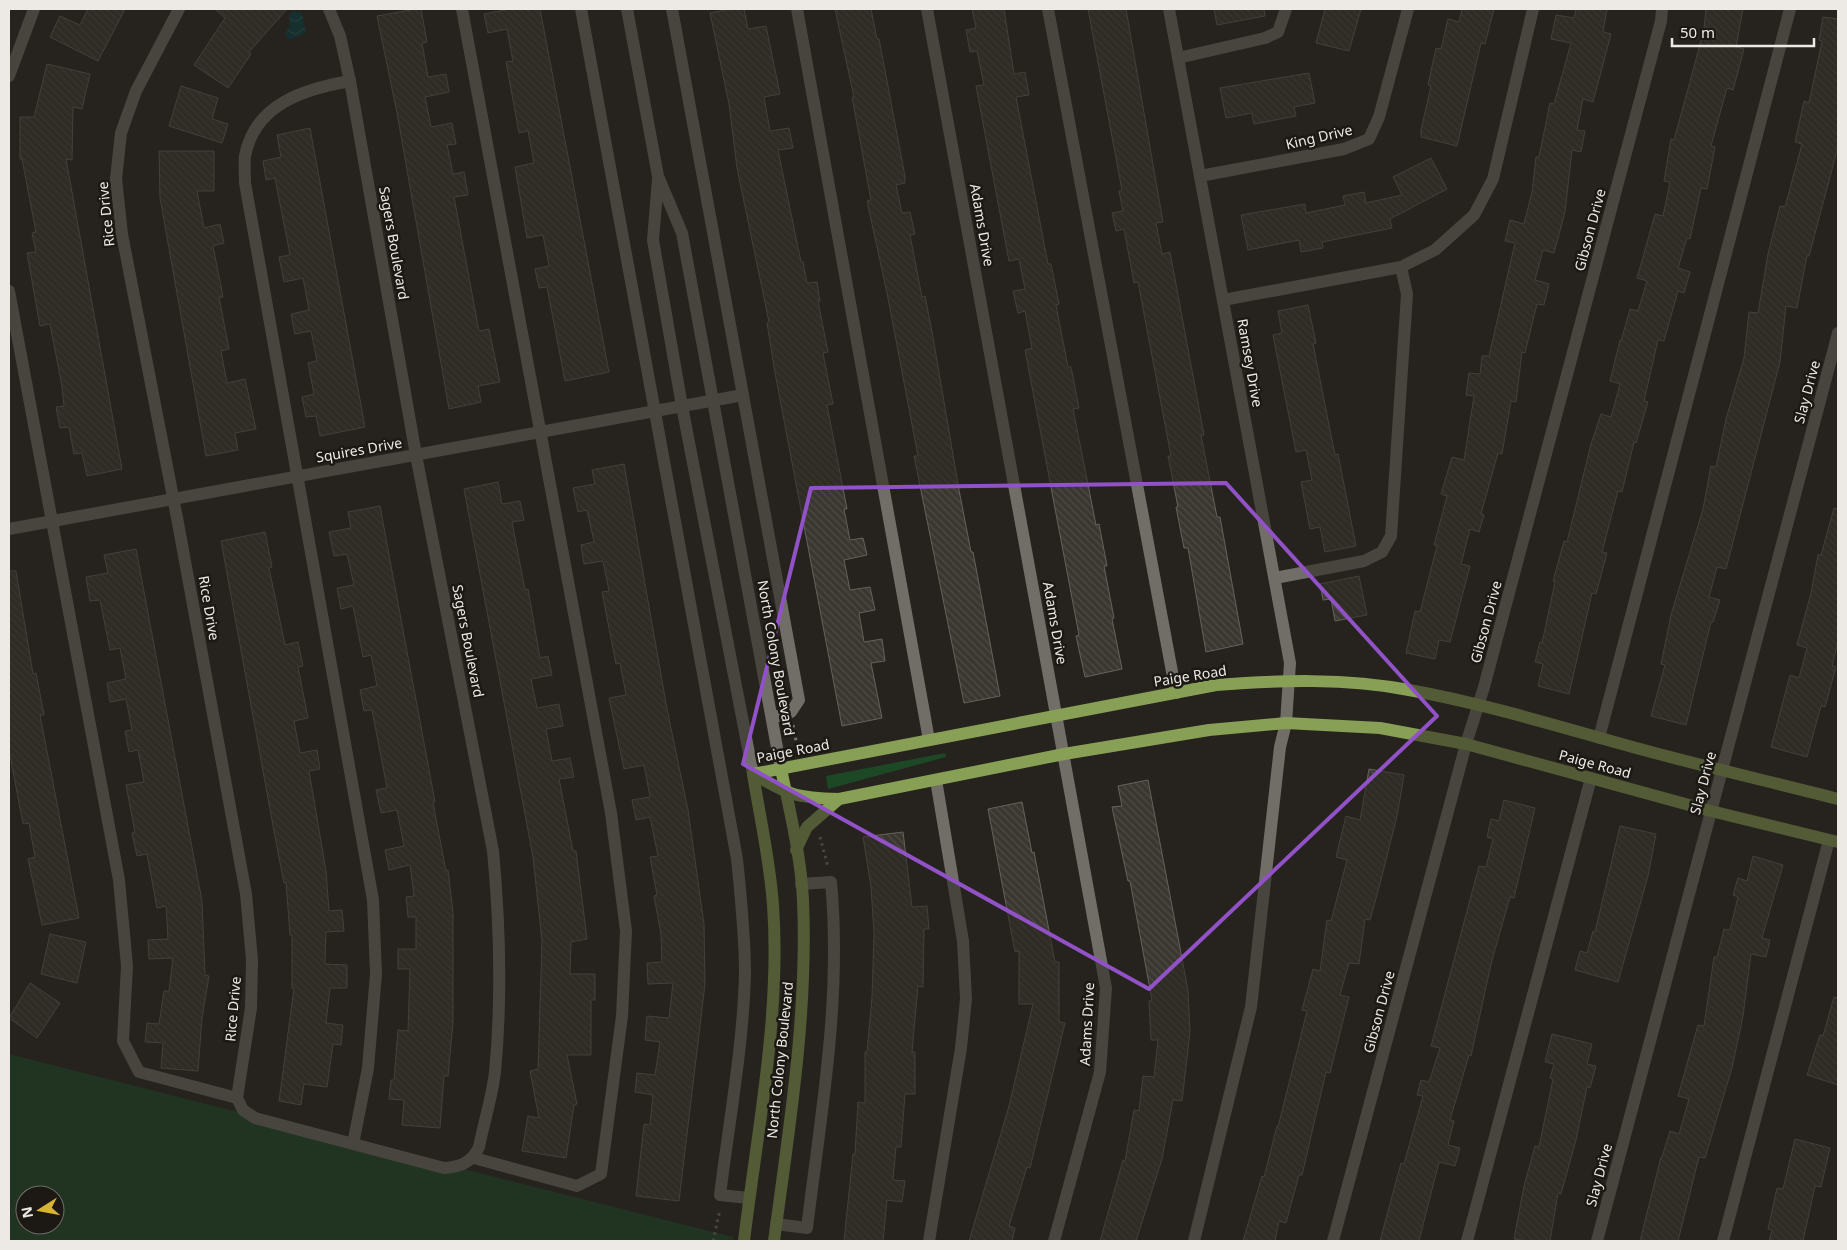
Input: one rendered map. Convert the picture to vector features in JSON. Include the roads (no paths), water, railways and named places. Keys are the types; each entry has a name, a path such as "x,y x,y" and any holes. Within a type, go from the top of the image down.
{"main road":[{"name":"Paige Road","path":"753,774 1216,685 1350,683 1408,689 1479,706 1721,771 1838,797"},
{"name":"Paige Road","path":"753,774 786,794 801,797 839,799 1064,754 1209,730 1286,723 1380,728 1466,744 1711,811 1834,841"},
{"name":"North Colony Boulevard","path":"774,1241 801,1022 804,959 801,884 781,769"},
{"name":"North Colony Boulevard","path":"744,1241 770,1029 775,949 770,868 753,774"},
{"path":"796,850 807,826 839,799"}],"street":[{"path":"9,76 34,9"},
{"name":"Rice Drive","path":"179,9 136,91 121,134 116,179 122,234 246,894 252,960 251,1008 237,1098"},
{"name":"Sagers Boulevard","path":"329,9 340,36 350,81 416,454 493,851 499,912 500,973 494,1074 479,1147 474,1158"},
{"path":"9,290 119,880 127,966 123,1041 139,1072 237,1098 243,1110 255,1118 444,1168 458,1167 474,1158 577,1186 601,1174 622,1016 626,931 611,813 462,9"},
{"path":"580,9 737,859 744,925 745,975 741,1028 720,1194 749,1198"},
{"name":"North Colony Boulevard","path":"627,9 658,176 682,233 781,769"},
{"path":"672,9 799,700 791,712 772,718"},
{"path":"797,9 929,740"},
{"name":"Adams Drive","path":"928,9 1106,988 1100,1072 1054,1241"},
{"path":"1048,9 1176,693"},
{"name":"Ramsey Drive","path":"1169,9 1290,663 1286,723 1280,747 1251,1007 1194,1241"},
{"path":"1178,58 1265,38 1278,32 1286,9"},
{"name":"King Drive","path":"1200,176 1344,149 1369,139 1379,117 1408,9"},
{"path":"1223,300 1401,267 1435,250 1474,215 1493,178 1534,9"},
{"name":"Gibson Drive","path":"1333,1241 1466,744 1479,706 1661,21 1662,9"},
{"path":"1599,738 1790,9"},
{"path":"350,81 318,87 277,104 252,134 245,157 245,183 373,900 376,974 368,1068 353,1144"},
{"name":"North Colony Boulevard","path":"658,176 653,240 682,406 753,774"},
{"path":"1274,578 1364,561 1382,552 1391,536 1408,294 1401,267"},
{"name":"Slay Drive","path":"1597,1241 1838,333"},
{"name":"Squires Drive","path":"9,529 743,395"},
{"path":"1467,1241 1591,778"},
{"path":"929,1241 961,1048 966,999 963,941 936,780"},
{"path":"1723,1241 1834,841"},
{"path":"776,1224 807,1228 834,1010 836,927 831,882 801,884"}],"water":[{"path":"293,11 302,13 306,33 289,40 285,33 290,26 289,16"}]}
